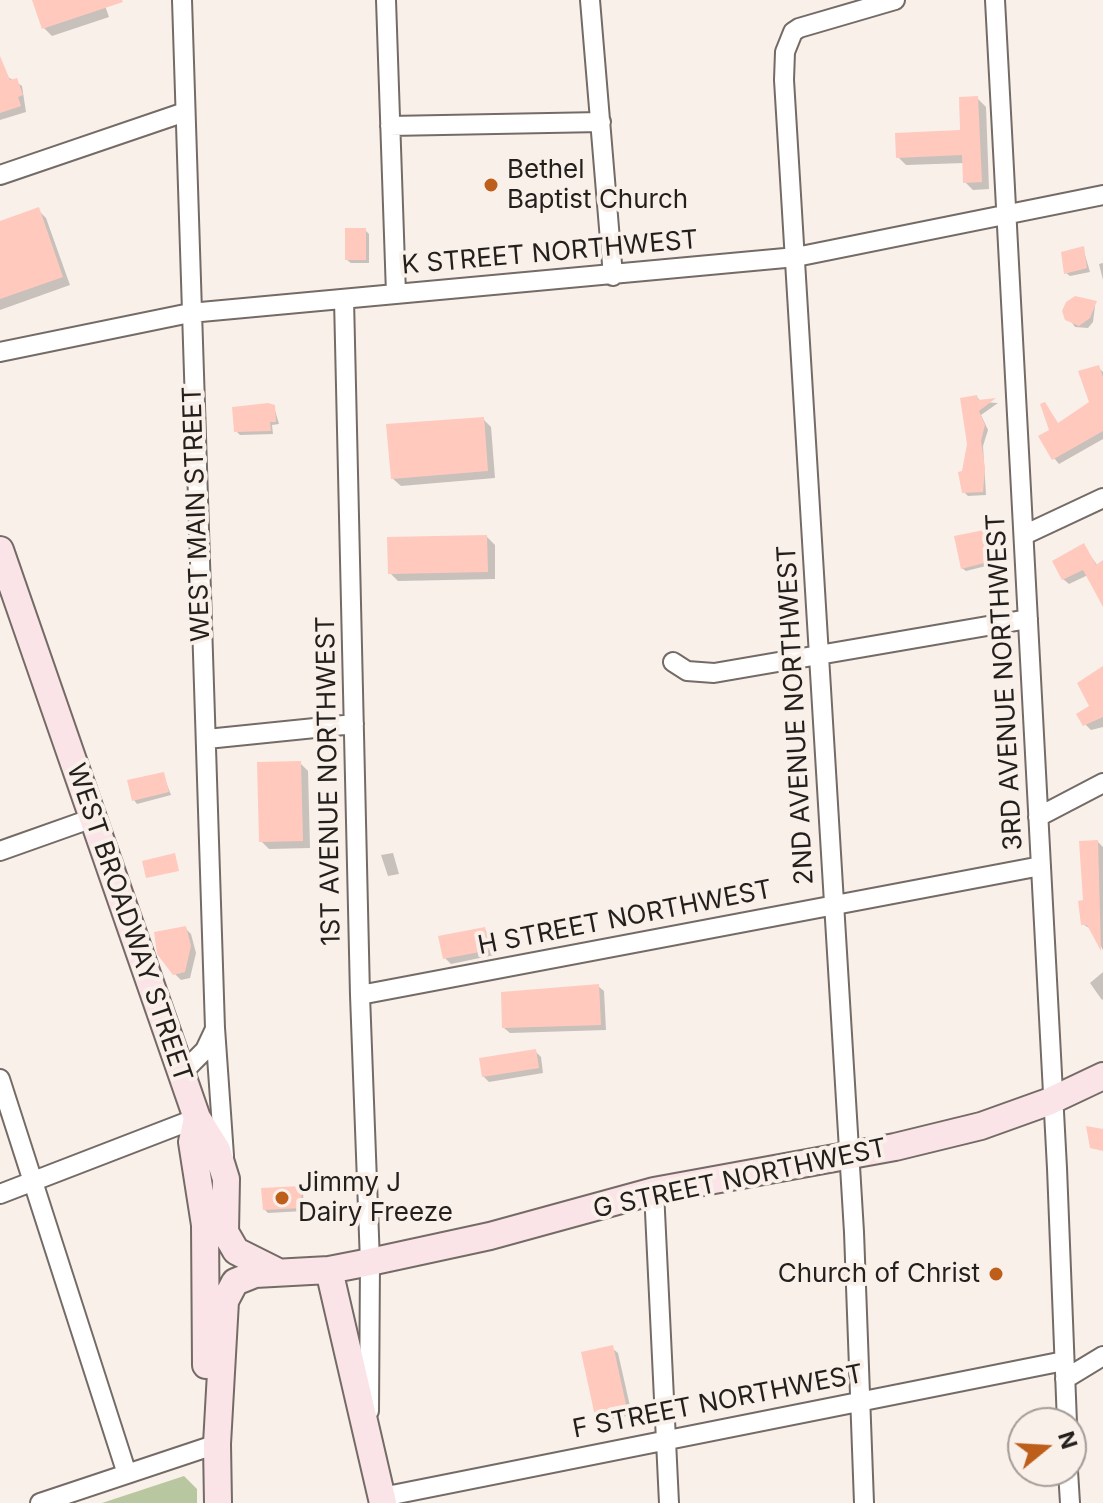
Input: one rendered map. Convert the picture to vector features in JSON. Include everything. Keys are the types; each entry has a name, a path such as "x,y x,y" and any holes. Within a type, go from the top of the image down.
{"main road":[{"name":"WEST BROADWAY STREET","path":"0,550 181,1074 197,1118 217,1150 226,1179 225,1232 236,1251 276,1271"},
{"name":"G STREET NORTHWEST","path":"276,1271 329,1270 370,1262 490,1236 654,1191 850,1155 981,1126 1103,1076"},
{"path":"197,1118 192,1142 205,1225 206,1379 217,1444"},
{"path":"329,1270 383,1500"},
{"path":"218,1503 217,1444 225,1301 235,1282 255,1274 276,1271"}],"street":[{"name":"WEST MAIN STREET","path":"182,0 215,1028 226,1179"},
{"path":"386,0 396,294"},
{"path":"590,0 613,276"},
{"name":"2ND AVENUE NORTHWEST","path":"864,1503 850,1155 784,80 788,41 799,28 823,18 895,0"},
{"name":"3RD AVENUE NORTHWEST","path":"995,0 1066,1407"},
{"path":"0,175 185,112"},
{"path":"390,126 601,122"},
{"name":"K STREET NORTHWEST","path":"0,352 190,313 796,257 1007,217 1103,195"},
{"name":"1ST AVENUE NORTHWEST","path":"344,299 360,995 370,1262"},
{"path":"1024,535 1103,498"},
{"path":"673,662 687,671 714,673 1028,619"},
{"path":"207,739 354,724"},
{"path":"1038,817 1103,783"},
{"path":"0,851 93,818"},
{"name":"H STREET NORTHWEST","path":"360,995 1041,866"},
{"path":"181,1074 205,1050 215,1028"},
{"path":"0,1079 127,1474"},
{"path":"0,1194 197,1118"},
{"path":"654,1191 669,1503"},
{"path":"368,1438 370,1262"},
{"name":"F STREET NORTHWEST","path":"383,1500 667,1438 861,1400 1065,1370 1103,1356"},
{"path":"40,1503 217,1444"}],"green space":[{"path":"184,1476 197,1489 197,1503 102,1503"}],"building":[{"path":"32,0 122,0 123,2 42,29"},
{"path":"0,56 10,80 17,78 23,95 18,97 21,106 0,113"},
{"path":"978,96 982,182 963,183 962,155 896,158 895,133 960,130 959,97"},
{"path":"39,207 63,277 0,299 0,221"},
{"path":"345,228 366,228 366,260 345,260"},
{"path":"1084,246 1087,268 1064,274 1061,252"},
{"path":"1075,296 1097,301 1090,318 1079,326 1065,320 1062,311 1066,302"},
{"path":"1099,365 1103,377 1103,431 1052,460 1038,436 1049,430 1040,404 1045,402 1058,423 1089,402 1078,371"},
{"path":"977,395 978,400 996,398 979,411 985,425 981,441 985,468 983,492 962,493 958,472 962,471 967,444 960,398"},
{"path":"275,405 276,422 270,422 271,431 234,432 232,407"},
{"path":"484,417 488,471 391,479 386,424"},
{"path":"984,530 992,561 961,569 954,536"},
{"path":"487,535 488,572 388,574 387,537"},
{"path":"1084,543 1096,565 1103,560 1103,607 1083,570 1062,580 1052,561"},
{"path":"1103,666 1103,717 1083,726 1076,714 1089,706 1077,683"},
{"path":"301,761 303,841 259,842 257,762"},
{"path":"164,772 169,792 132,801 127,780"},
{"path":"1098,840 1101,951 1087,925 1081,925 1078,901 1083,900 1079,841"},
{"path":"175,853 179,871 146,878 142,861"},
{"path":"186,926 191,946 185,972 173,975 157,954 154,932"},
{"path":"485,927 490,950 443,959 438,936"},
{"path":"599,984 601,1025 502,1028 501,992"},
{"path":"536,1049 539,1068 482,1077 479,1058"},
{"path":"1086,1126 1103,1129 1103,1151 1090,1148"},
{"name":"Jimmy J Dairy Freeze","path":"301,1186 302,1208 263,1210 261,1188"},
{"path":"613,1345 627,1409 595,1416 581,1352"}],"place":[{"name":"Bethel Baptist Church","path":"491,185"},
{"name":"Jimmy J Dairy Freeze","path":"282,1198"},
{"name":"Church of Christ","path":"996,1274"}]}
